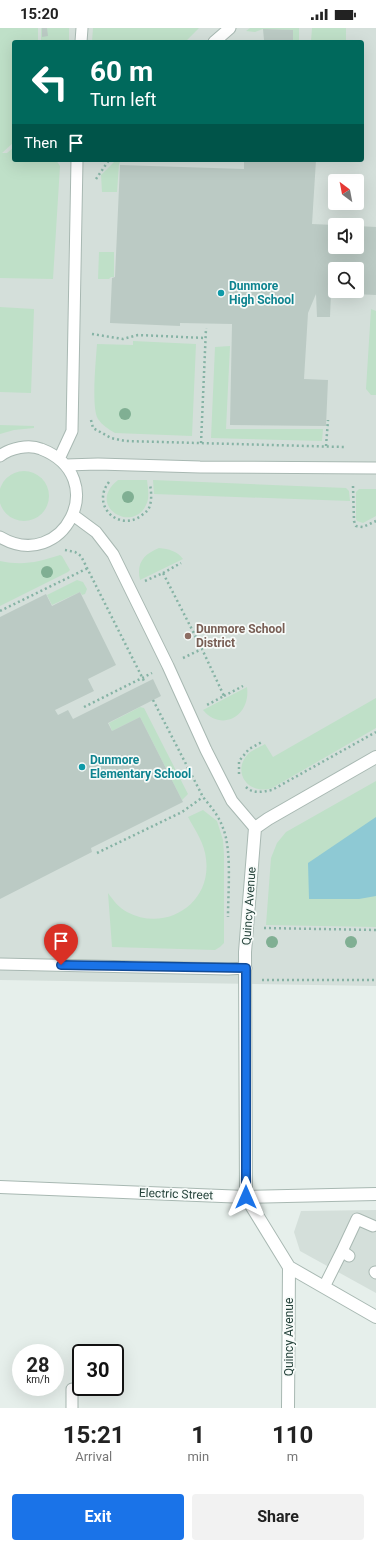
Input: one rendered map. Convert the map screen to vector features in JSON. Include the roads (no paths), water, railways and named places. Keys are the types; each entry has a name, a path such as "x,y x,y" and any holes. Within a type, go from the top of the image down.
{"street":[{"path":"255,828 376,757"},
{"name":"Quincy Avenue","path":"246,1197 245,952 255,828"},
{"name":"Electric Street","path":"0,1187 246,1197 376,1194"},
{"path":"246,1197 289,1267 376,1317"},
{"name":"Quincy Avenue","path":"288,1408 289,1267"}],"lane":[{"path":"82,28 82,40"},
{"path":"216,40 229,28"},
{"path":"62,462 72,431 76,165"},
{"path":"0,456 4,453 20,448 37,448 53,454 62,462 73,476 76,489 76,502 73,515 64,530 55,537 34,545 17,544 0,537"},
{"path":"62,462 200,467 376,468"},
{"path":"73,515 96,532 113,554 168,666 206,750 232,801 255,828"},
{"path":"0,964 246,968"},
{"path":"324,1287 346,1253 357,1219 375,1224"},
{"path":"72,1396 72,1408"}],"water":[{"path":"376,817 376,896 359,899 309,899 308,863"}],"place":[{"name":"Dunmore High School","path":"221,293"},
{"name":"Dunmore School District","path":"188,636"},
{"name":"Dunmore Elementary School","path":"82,767"}]}
